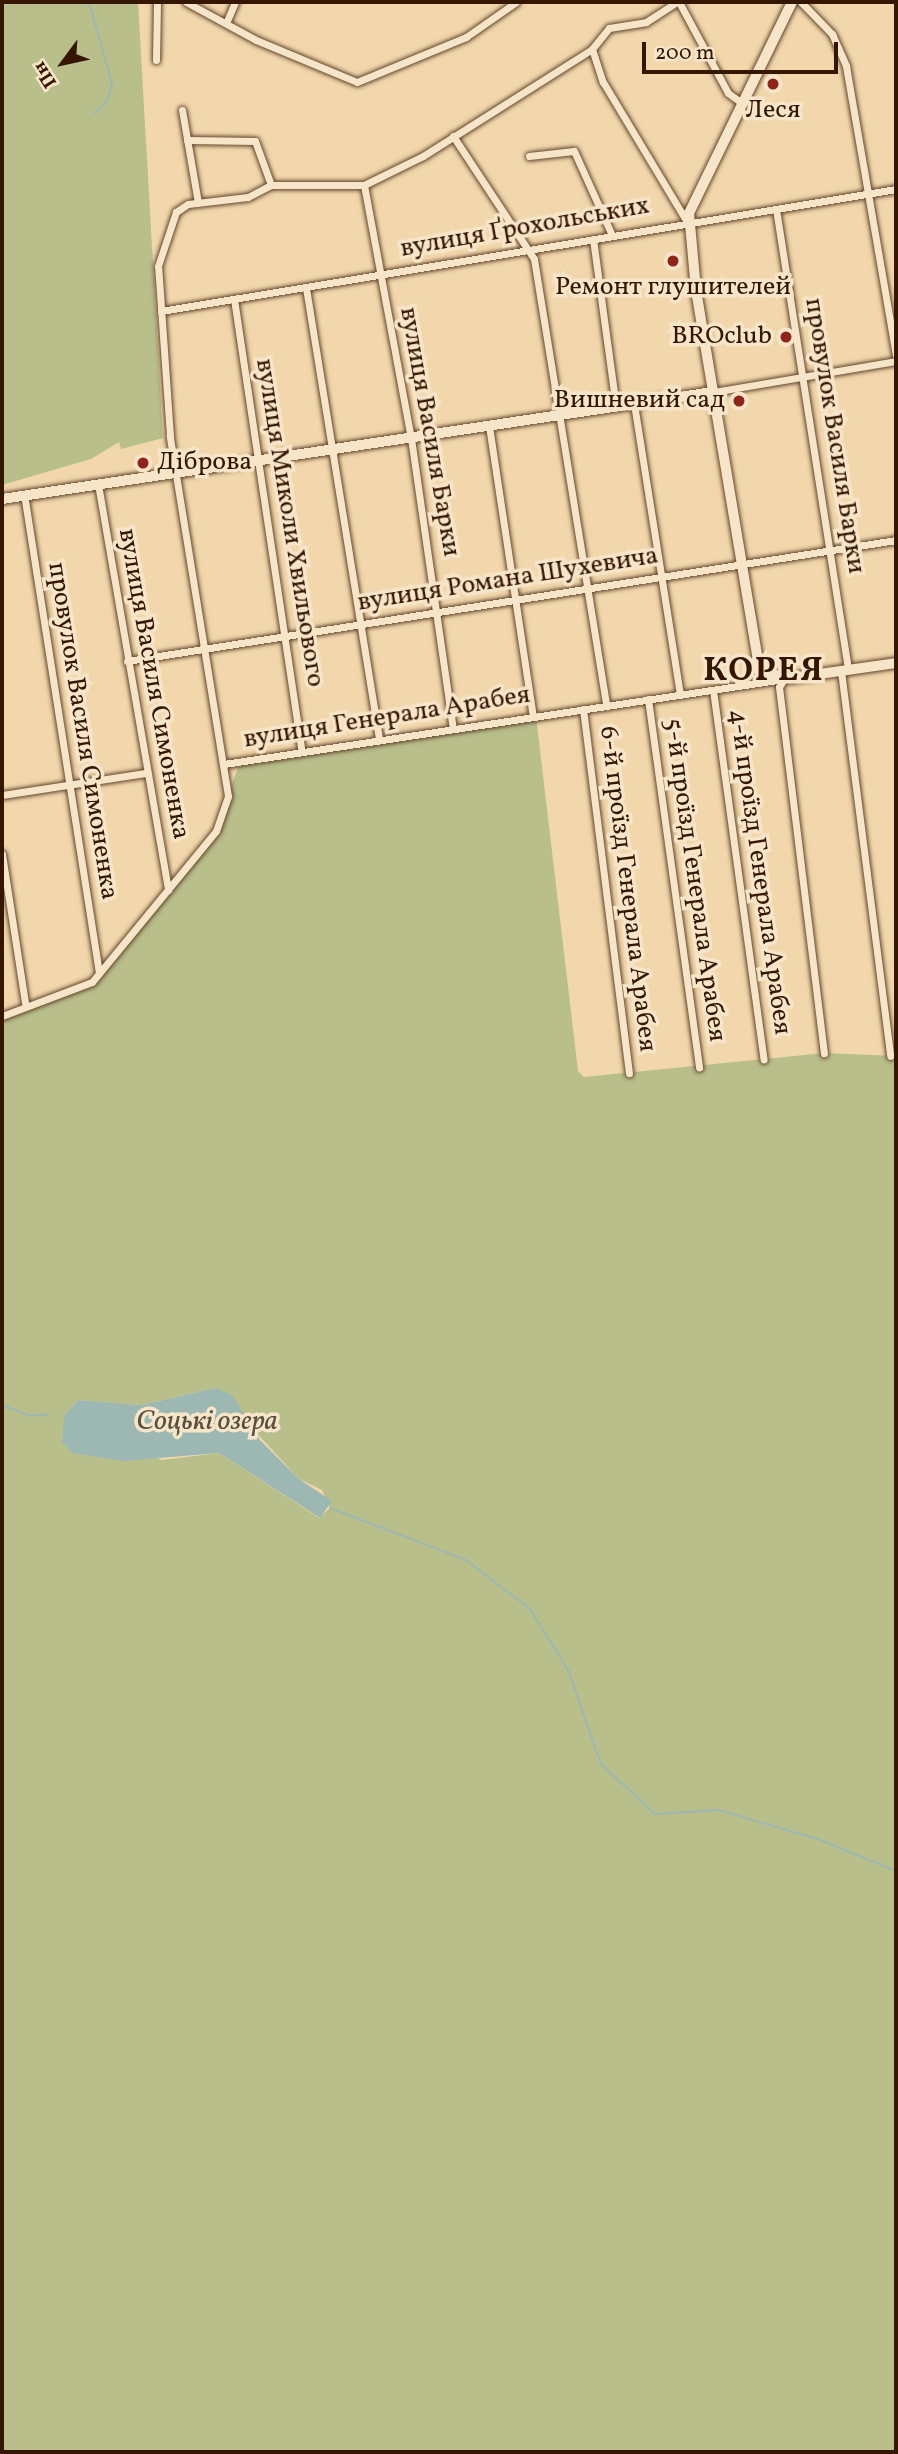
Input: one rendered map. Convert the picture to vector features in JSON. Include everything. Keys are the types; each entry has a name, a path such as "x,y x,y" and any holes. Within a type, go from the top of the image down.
{"main road":[{"path":"792,2 687,222 752,644 765,670 788,679 896,663"},
{"path":"2,499 713,392"}],"street":[{"path":"156,60 157,2"},
{"path":"186,2 227,21 256,40 357,82 466,37 516,2"},
{"path":"227,21 234,2"},
{"path":"224,764 178,473 162,311 158,266 173,218 198,203 248,197 271,185 364,185 453,136 592,49 609,28 646,22 678,2 728,93 743,104"},
{"path":"801,2 826,25 844,58 896,355"},
{"path":"592,49 603,82 687,222"},
{"path":"182,110 198,203"},
{"path":"453,136 534,259 606,706"},
{"path":"187,141 255,141 271,185"},
{"path":"529,156 574,151 612,235"},
{"name":"вулиця Василя Барки","path":"364,185 411,438 453,729"},
{"name":"вулиця Ґрохольських","path":"162,311 896,188"},
{"name":"провулок Василя Барки","path":"776,209 830,550 890,1056"},
{"path":"593,239 617,407"},
{"path":"306,288 379,740"},
{"name":"вулиця Миколи Хвильового","path":"234,299 256,462 302,752"},
{"path":"713,392 896,361"},
{"path":"634,404 680,694"},
{"path":"489,426 533,717"},
{"name":"вулиця Василя Симоненка","path":"98,484 167,890"},
{"name":"провулок Василя Симоненка","path":"24,494 99,973"},
{"name":"вулиця Романа Шухевича","path":"127,661 896,540"},
{"path":"752,644 759,682"},
{"path":"788,679 779,687 824,1053"},
{"name":"вулиця Генерала Арабея","path":"2,1016 26,1003 75,993 99,973 216,831 228,796 224,764 788,679"},
{"name":"4-й проїзд Генерала Арабея","path":"713,690 764,1060"},
{"name":"5-й проїзд Генерала Арабея","path":"648,699 699,1067"},
{"name":"6-й проїзд Генерала Арабея","path":"583,709 629,1073"},
{"path":"2,795 145,773"},
{"path":"2,854 26,1003"}],"green space":[{"path":"2,2 138,2 163,438 121,449 119,442 91,459 2,485"},
{"path":"536,716 578,1071 584,1077 824,1053 896,1056 896,2452 2,2452 2,1018 84,989 216,831 240,762","holes":["215,1388 299,1479 322,1490 330,1508 319,1518 219,1453 162,1460 64,1416 78,1400 142,1405"]}],"water":[{"name":"Соцькі озера","path":"215,1388 232,1395 260,1440 299,1479 332,1501 320,1518 219,1453 123,1461 72,1453 62,1442 64,1416 78,1400 142,1405"}],"waterway":[{"path":"89,2 112,84 107,102 94,113"},
{"path":"2,1405 30,1416 49,1414"},
{"path":"330,1508 466,1560 530,1609 568,1670 601,1764 655,1814 719,1810 820,1840 896,1871"}],"place":[{"name":"Леся","path":"773,84"},
{"name":"Ремонт глушителей","path":"673,261"},
{"name":"BROclub","path":"786,337"},
{"name":"Вишневий сад","path":"739,401"},
{"name":"Діброва","path":"143,463"}],"district":[{"name":"КОРЕЯ","path":"764,673"}]}
